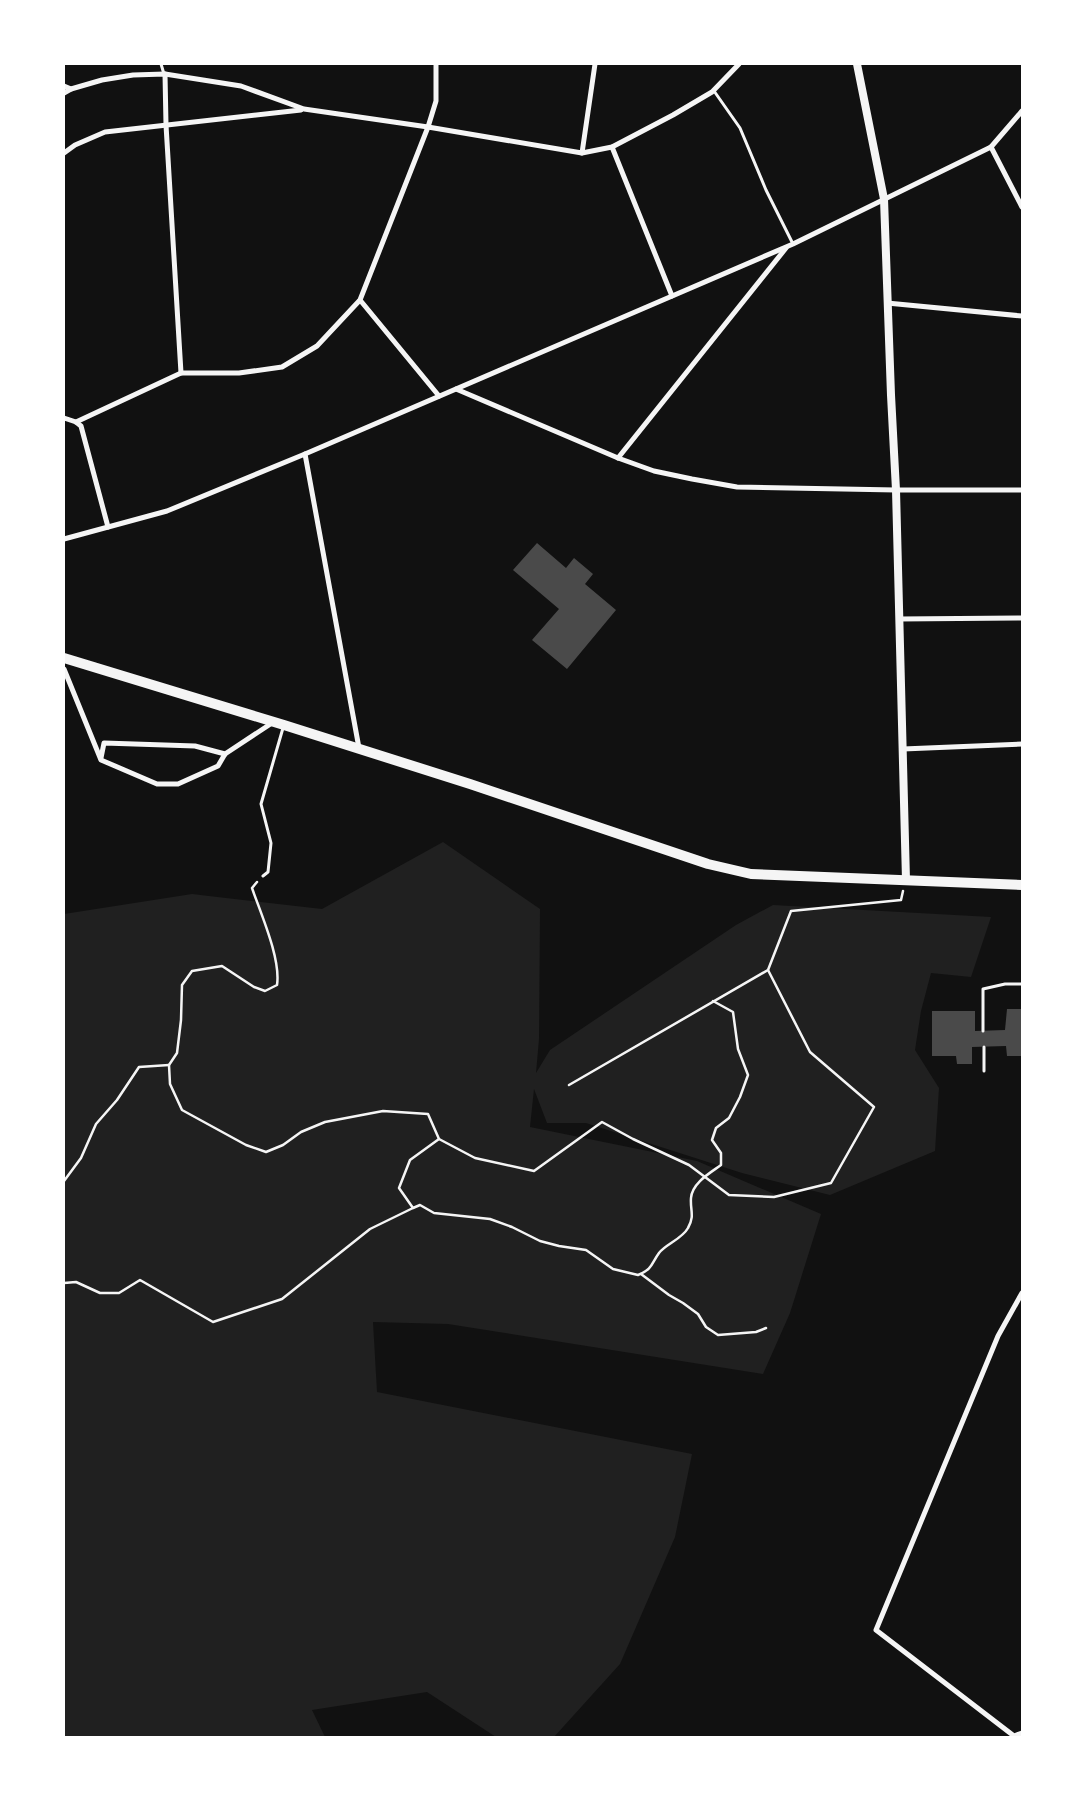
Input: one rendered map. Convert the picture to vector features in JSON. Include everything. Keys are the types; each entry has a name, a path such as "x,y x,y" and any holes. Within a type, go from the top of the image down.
{"main road":[{"path":"64,658 360,748 708,864 751,874 1022,886"}],"street":[{"path":"76,422 181,373 239,373 282,367 317,346 360,300 428,127 436,101 436,64"},
{"path":"582,153 595,64"},
{"path":"64,93 71,89 102,80 133,75 164,74 241,86 304,110 428,127 582,153 612,147 673,115 714,91 739,64"},
{"path":"857,64 884,199 896,490 906,880"},
{"path":"164,74 181,373"},
{"path":"64,86 71,89"},
{"path":"64,153 75,145 105,132 304,110"},
{"path":"64,539 167,511 305,454 790,245 991,147 1022,111"},
{"path":"612,147 672,296"},
{"path":"991,147 1022,207"},
{"path":"618,458 790,245"},
{"path":"360,300 439,396"},
{"path":"887,303 1022,316"},
{"path":"456,389 654,472 737,487 1022,490"},
{"path":"64,418 81,426 108,527"},
{"path":"305,454 360,748"},
{"path":"899,619 1022,618"},
{"path":"64,669 101,760 157,784 178,784 218,766 225,754 273,722"},
{"path":"101,760 104,743 195,746 225,754"},
{"path":"903,749 1022,744"},
{"path":"1022,1293 998,1336 876,1630 1014,1737 1022,1733"}],"lane":[{"path":"161,64 164,74"},
{"path":"714,91 740,128 790,245"},
{"path":"263,876 268,872 272,843 261,804 284,725"},
{"path":"983,1030 983,989 1005,984 1022,984"},
{"path":"984,1047 984,1071"}],"path":[{"path":"263,876 252,888 274,955 279,975 277,985 265,991 254,987 222,966 192,971 182,985 178,1052 169,1065 170,1084 182,1110 246,1145 266,1152 283,1146 300,1132 325,1122 383,1111 428,1114 439,1139 475,1158 534,1171 602,1122 688,1165 729,1195 774,1197 831,1183 874,1107 810,1052 768,970"},
{"path":"569,1085 768,970 791,911 901,900 906,880"},
{"path":"64,1283 76,1282 100,1293 119,1293 140,1280 213,1322 282,1299 370,1229 420,1205 434,1213 490,1219 512,1227 540,1241 586,1250 613,1269 638,1275 641,1274 654,1265 659,1253 688,1230 693,1214 691,1196 701,1179 721,1165 721,1153 712,1140 716,1128 729,1118 740,1097 748,1075 738,1049 733,1012 713,1001"},
{"path":"64,1181 81,1158 96,1124 118,1100 139,1068 169,1065"},
{"path":"410,1209 413,1208 399,1188 410,1160 439,1139"},
{"path":"641,1274 698,1314 706,1327 718,1335 756,1332 766,1328"}],"shaded area":[{"path":"443,842 540,909 539,1039 536,1073 550,1050 736,925 773,905 991,917 971,977 931,973 921,1011 915,1050 939,1088 935,1151 830,1195 742,1173 586,1123 547,1123 534,1089 530,1127 697,1161 821,1214 790,1313 763,1374 448,1324 373,1322 377,1392 692,1454 675,1537 620,1664 554,1737 496,1737 427,1692 312,1710 325,1737 64,1737 64,914 192,894 322,909"}],"building":[{"path":"537,543 566,568 574,558 593,574 585,584 616,610 567,669 532,640 559,609 513,570"},
{"path":"1007,1009 1022,1009 1022,1056 1007,1056 1006,1046 972,1047 972,1064 957,1064 956,1056 932,1056 932,1011 975,1011 975,1031 1005,1030"}]}
